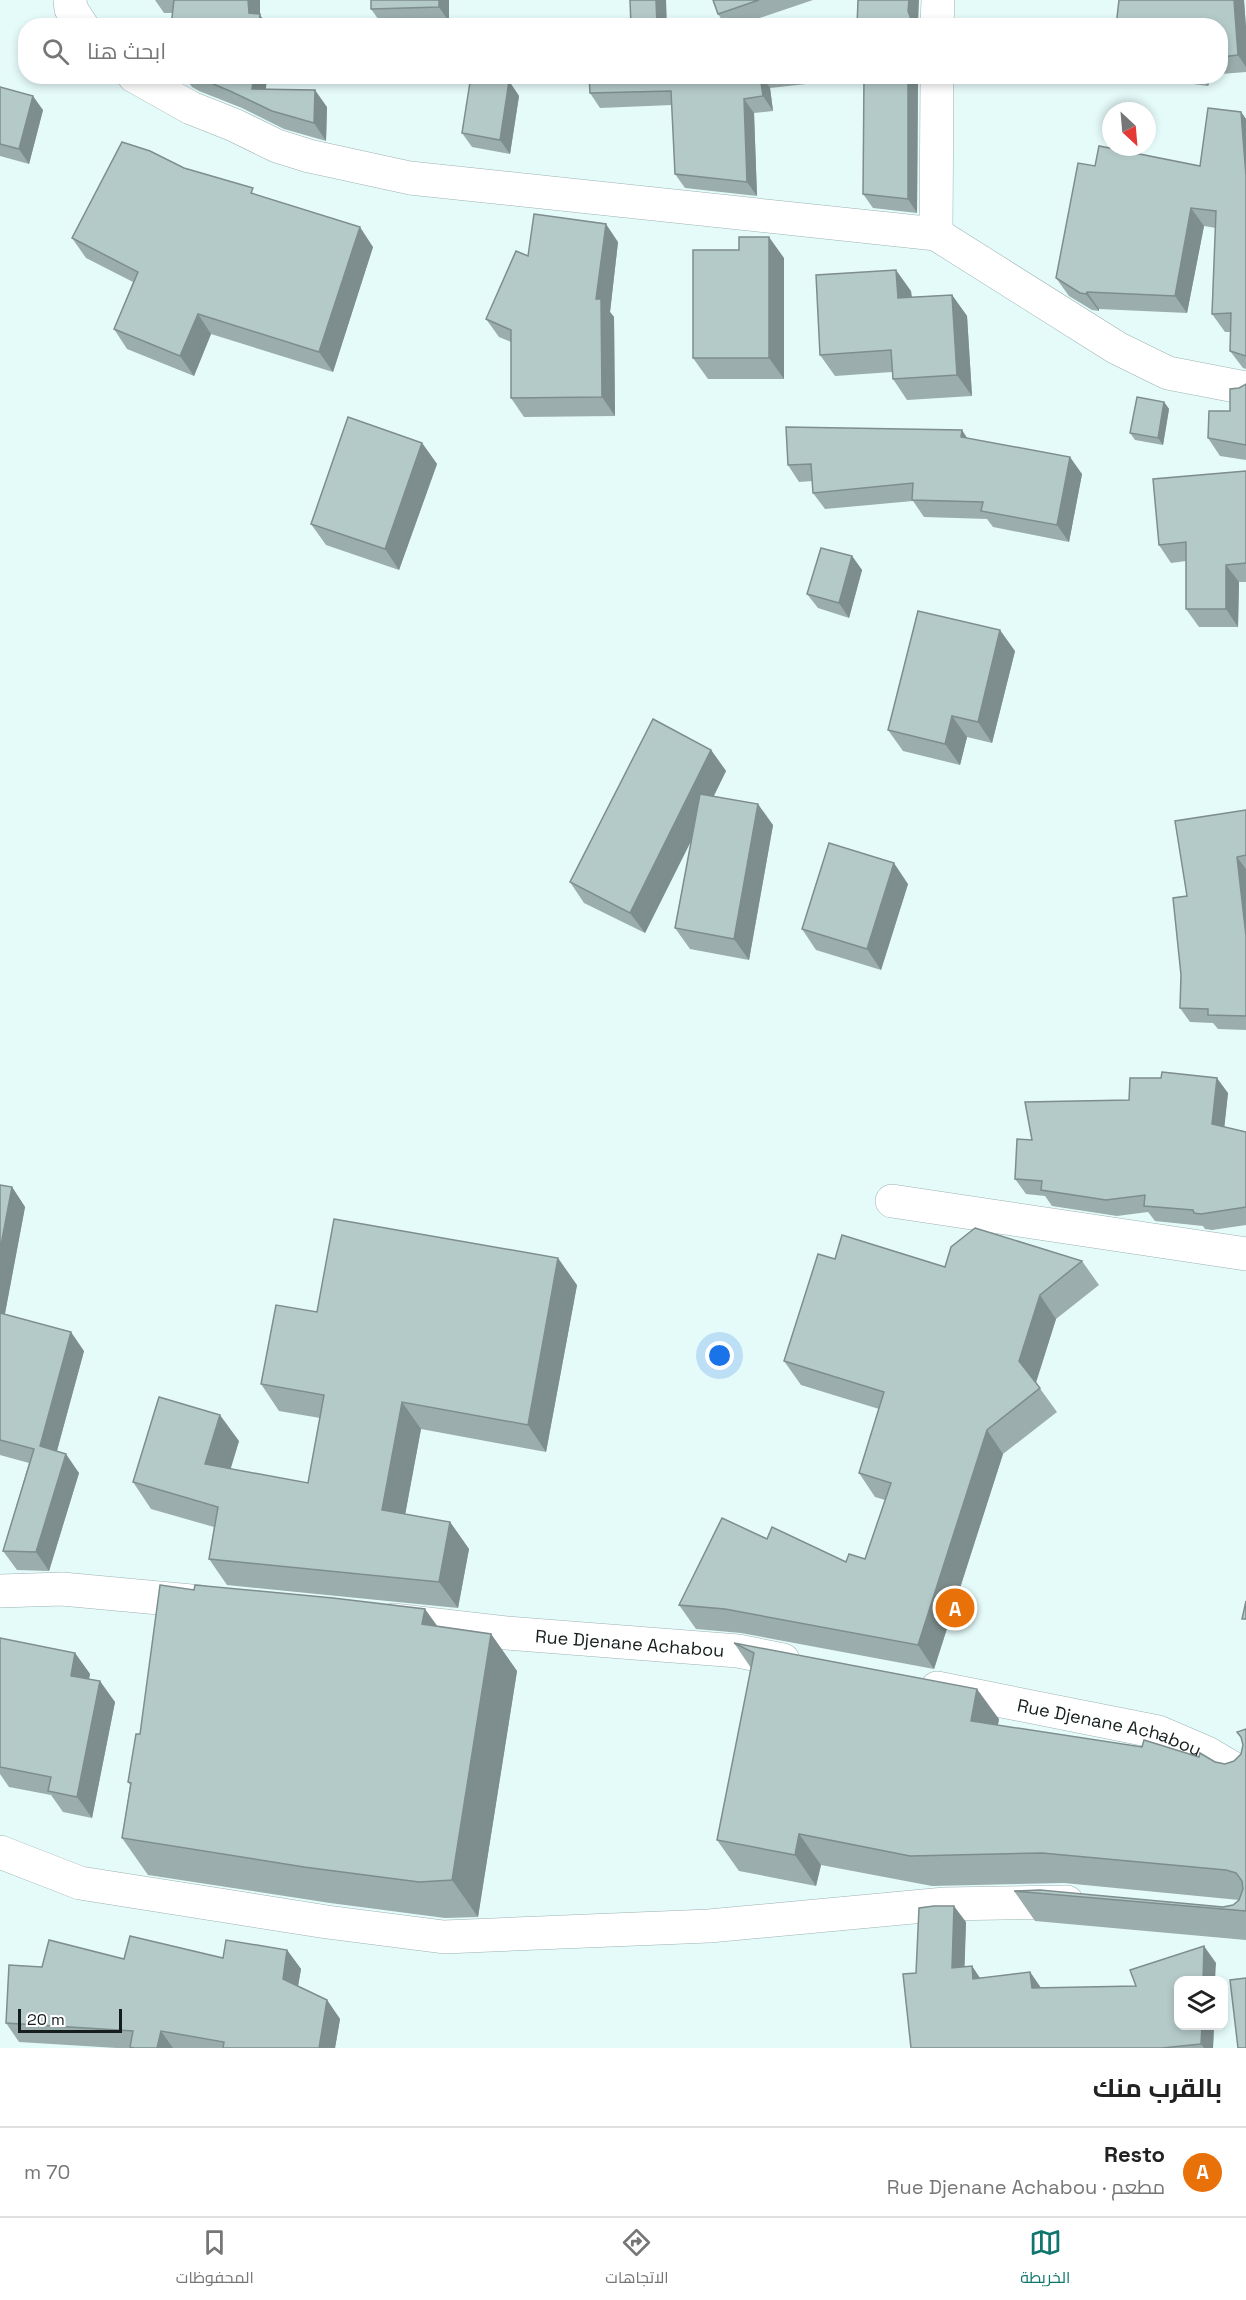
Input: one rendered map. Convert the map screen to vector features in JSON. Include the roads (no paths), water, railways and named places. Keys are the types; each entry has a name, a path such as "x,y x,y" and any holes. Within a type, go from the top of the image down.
{"street":[{"path":"70,0 71,9 77,18"},
{"path":"937,18 938,0"},
{"path":"148,84 191,108 234,124 277,146 309,156 410,178 936,234 1117,348 1168,373 1246,388"},
{"path":"936,234 937,84"},
{"path":"892,1201 1246,1254"},
{"path":"0,1591 62,1589 229,1604"},
{"name":"Rue Djenane Achabou","path":"361,1616 506,1633 738,1651 807,1664"},
{"name":"Rue Djenane Achabou","path":"910,1683 1158,1732 1207,1753 1246,1776"},
{"path":"0,1852 80,1883 327,1922 444,1937 709,1926 945,1904 1062,1902 1097,1905"}],"place":[{"name":"Resto","path":"955,1608"}]}
